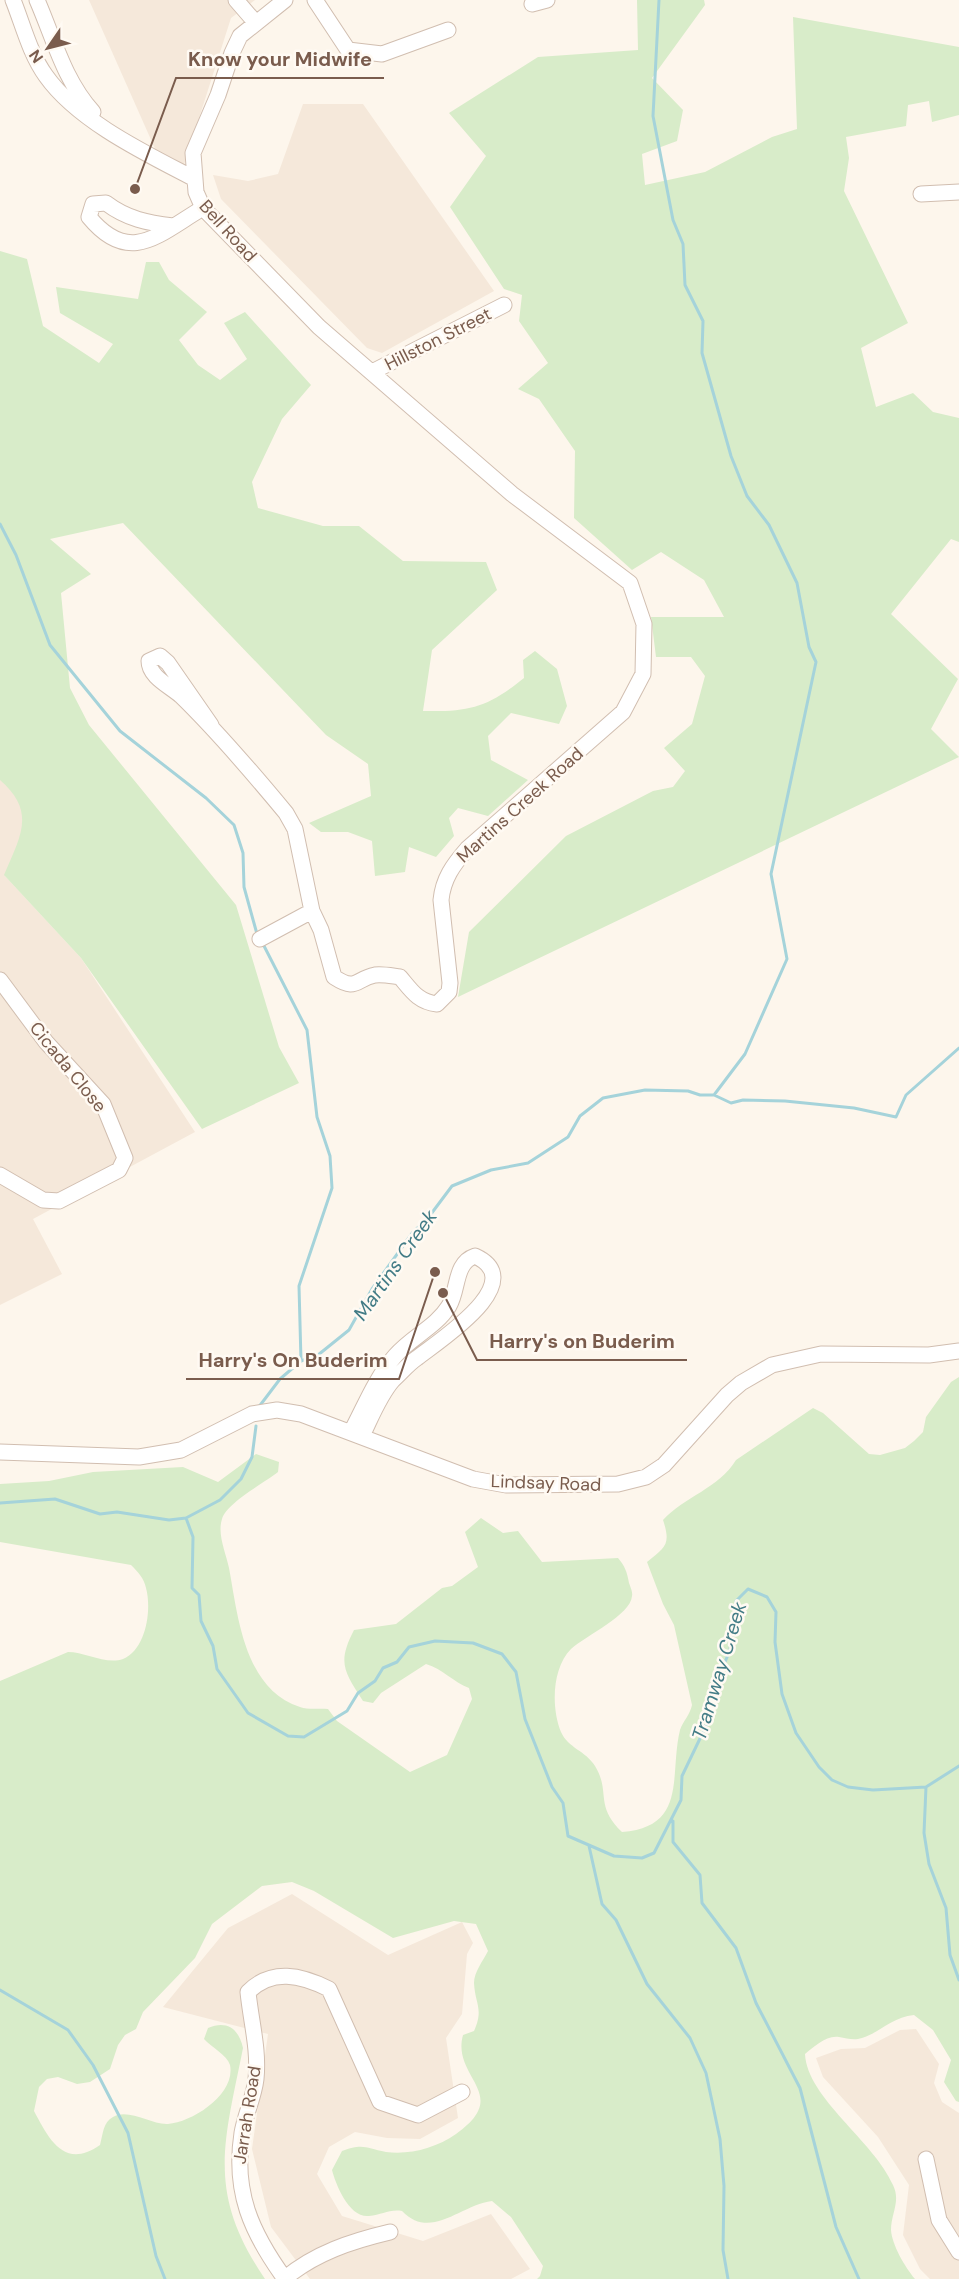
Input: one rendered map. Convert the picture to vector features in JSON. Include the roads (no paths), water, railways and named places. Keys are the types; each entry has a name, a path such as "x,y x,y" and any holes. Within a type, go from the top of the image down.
{"street":[{"path":"13,0 35,59 66,99 155,158 193,178"},
{"path":"37,0 63,67 81,99 107,128"},
{"path":"236,0 255,22"},
{"name":"Bell Road","path":"285,0 240,36 232,53 218,94 193,153 193,178 196,192 203,208 319,327 372,372"},
{"path":"315,0 348,50 382,54 448,30"},
{"path":"921,194 959,192"},
{"path":"173,226 141,222 106,203 93,204 89,217 100,231 120,243 143,243 173,226 203,208"},
{"name":"Hillston Street","path":"372,372 504,305"},
{"name":"Martins Creek Road","path":"211,725 166,682 155,677 149,668 149,661 154,656 160,656 168,663 211,725 286,813 295,829 312,911 321,930 334,977 345,984 356,986 377,975 400,976 410,992 428,1003 437,1004 445,998 450,983 441,900 442,887 454,864 467,849 623,712 643,674 644,624 630,583 512,494 372,372"},
{"path":"260,939 312,911"},
{"name":"Cicada Close","path":"0,980 46,1042 104,1104 125,1158 119,1170 59,1201 43,1200 0,1175"},
{"path":"475,1256 486,1261 491,1272 491,1283 482,1303 472,1316 414,1360 392,1382 356,1434 377,1379 395,1355 445,1313 454,1296 460,1266 475,1256"},
{"name":"Lindsay Road","path":"0,1452 139,1457 181,1450 237,1420 277,1410 301,1414 442,1469 489,1483 618,1484 646,1477 664,1465 727,1395 741,1383 772,1365 821,1354 929,1355 959,1352"},
{"name":"Jarrah Road","path":"284,2279 248,2216 238,2175 242,2132 255,2081 257,2045 248,1992 256,1983 271,1977 304,1977 329,1989 380,2102 418,2115 462,2092"},
{"path":"926,2159 939,2220 959,2252"},
{"path":"284,2279 298,2267 349,2242 390,2232"}],"waterway":[{"path":"659,0 653,116 673,220 683,244 685,285 703,321 702,353 731,456 747,496 769,525 797,583 809,647 816,662 771,874 787,959 745,1054 714,1095"},
{"path":"0,524 16,555 50,645 120,731 206,798 234,825 243,853 244,887 257,934"},
{"path":"262,942 307,1030 317,1117 330,1156 332,1188 299,1286 301,1361"},
{"name":"Martins Creek","path":"258,1408 280,1379 301,1361 318,1355 349,1330 372,1289 413,1232 428,1218 452,1186 491,1170 528,1163 568,1137 580,1116 603,1098 645,1090 688,1091 700,1095 714,1095 731,1103 743,1100 785,1101 854,1108 896,1117 906,1095 959,1048"},
{"name":"Martins Creek","path":"0,1503 55,1499 100,1514 117,1512 169,1520 186,1518 220,1500 241,1479 252,1457 256,1426"},
{"name":"Tramway Creek","path":"186,1518 193,1537 192,1588 199,1595 201,1621 213,1646 217,1669 248,1713 288,1736 304,1737 347,1711 358,1693 375,1681 383,1668 397,1662 409,1647 435,1641 473,1643 502,1654 516,1672 525,1719 552,1787 563,1803 568,1836 614,1856 642,1858 654,1853 681,1800 682,1776 706,1726 710,1698 730,1650 736,1601 748,1589 767,1597 776,1612 775,1642 782,1694 796,1733 819,1767 832,1780 848,1787 873,1790 926,1787 959,1766"},
{"path":"926,1787 924,1833 929,1864 946,1908 950,1955 959,1980"},
{"path":"673,1821 673,1842 700,1875 702,1903 736,1948 756,2003 800,2088 836,2227 859,2279"},
{"path":"589,1846 602,1904 616,1920 647,1984 690,2038 706,2073 720,2139 724,2186 723,2250 728,2279"},
{"path":"0,1990 68,2030 93,2065 128,2133 156,2256 165,2279"}],"place":[{"name":"Know your Midwife","path":"135,189"},
{"name":"Harry's On Buderim","path":"435,1272"},
{"name":"Harry's on Buderim","path":"443,1293"}]}
